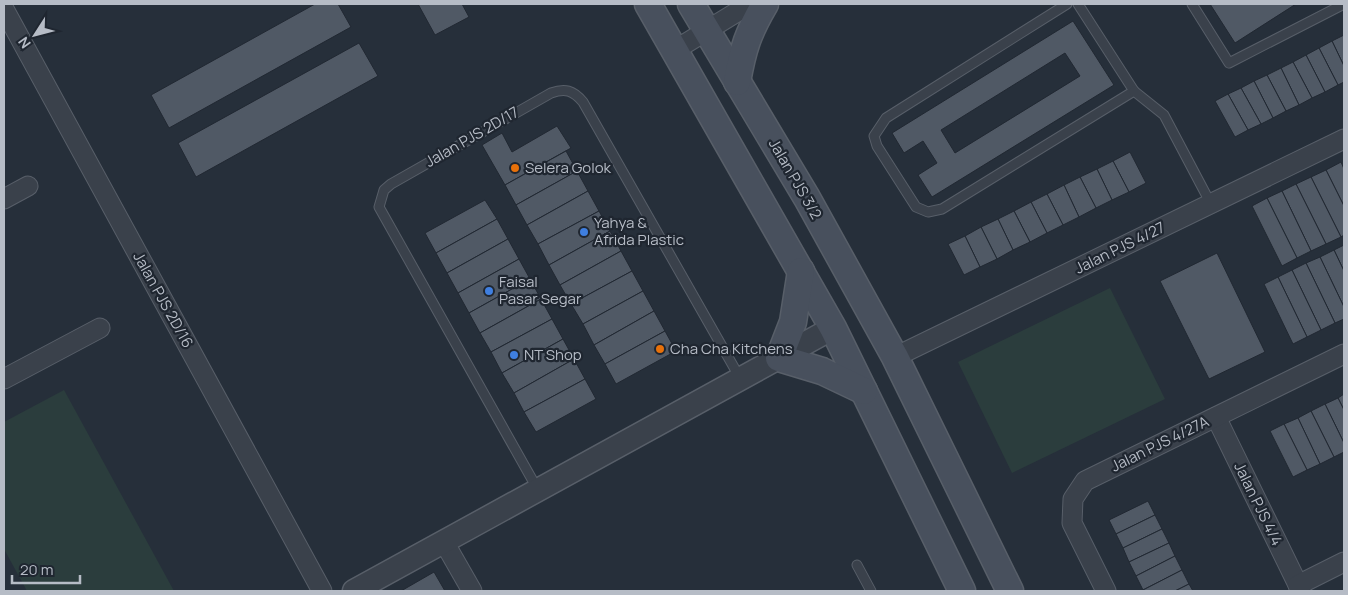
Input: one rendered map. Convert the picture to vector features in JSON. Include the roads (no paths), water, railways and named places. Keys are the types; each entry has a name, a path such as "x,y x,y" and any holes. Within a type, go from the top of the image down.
{"main road":[{"path":"648,4 833,328 962,591"},
{"name":"Jalan PJS 3/2","path":"691,4 808,198 895,357"},
{"path":"737,82 743,48 749,32 765,4"},
{"path":"801,271 793,322 779,358 822,370 864,391"},
{"path":"895,357 1010,591"}],"street":[{"path":"675,50 750,4"},
{"name":"Jalan PJS 2D/16","path":"4,9 322,591"},
{"name":"Jalan PJS 4/27","path":"895,357 1344,139"},
{"path":"4,199 28,186"},
{"path":"4,379 100,328"},
{"path":"354,591 833,328"},
{"name":"Jalan PJS 4/27A","path":"1106,591 1072,523 1073,499 1085,481 1344,354"},
{"name":"Jalan PJS 4/4","path":"1216,417 1300,588"},
{"path":"444,542 472,591"},
{"path":"1300,588 1344,562"}],"lane":[{"path":"1067,4 886,118 879,125 874,136 877,146 916,207 928,212 942,208 1134,91"},
{"path":"1078,4 1134,91 1164,115 1211,204"},
{"path":"1192,4 1228,63 1344,4"},
{"name":"Jalan PJS 2D/17","path":"539,490 379,207 384,190 391,184 551,92 569,90 583,102 741,380"},
{"path":"856,565 871,591"}],"place":[{"name":"Selera Golok","path":"515,168"},
{"name":"Yahya & Afrida Plastic","path":"584,232"},
{"name":"Faisal Pasar Segar","path":"489,291"},
{"name":"Cha Cha Kitchens","path":"660,349"},
{"name":"NT Shop","path":"514,355"}]}
